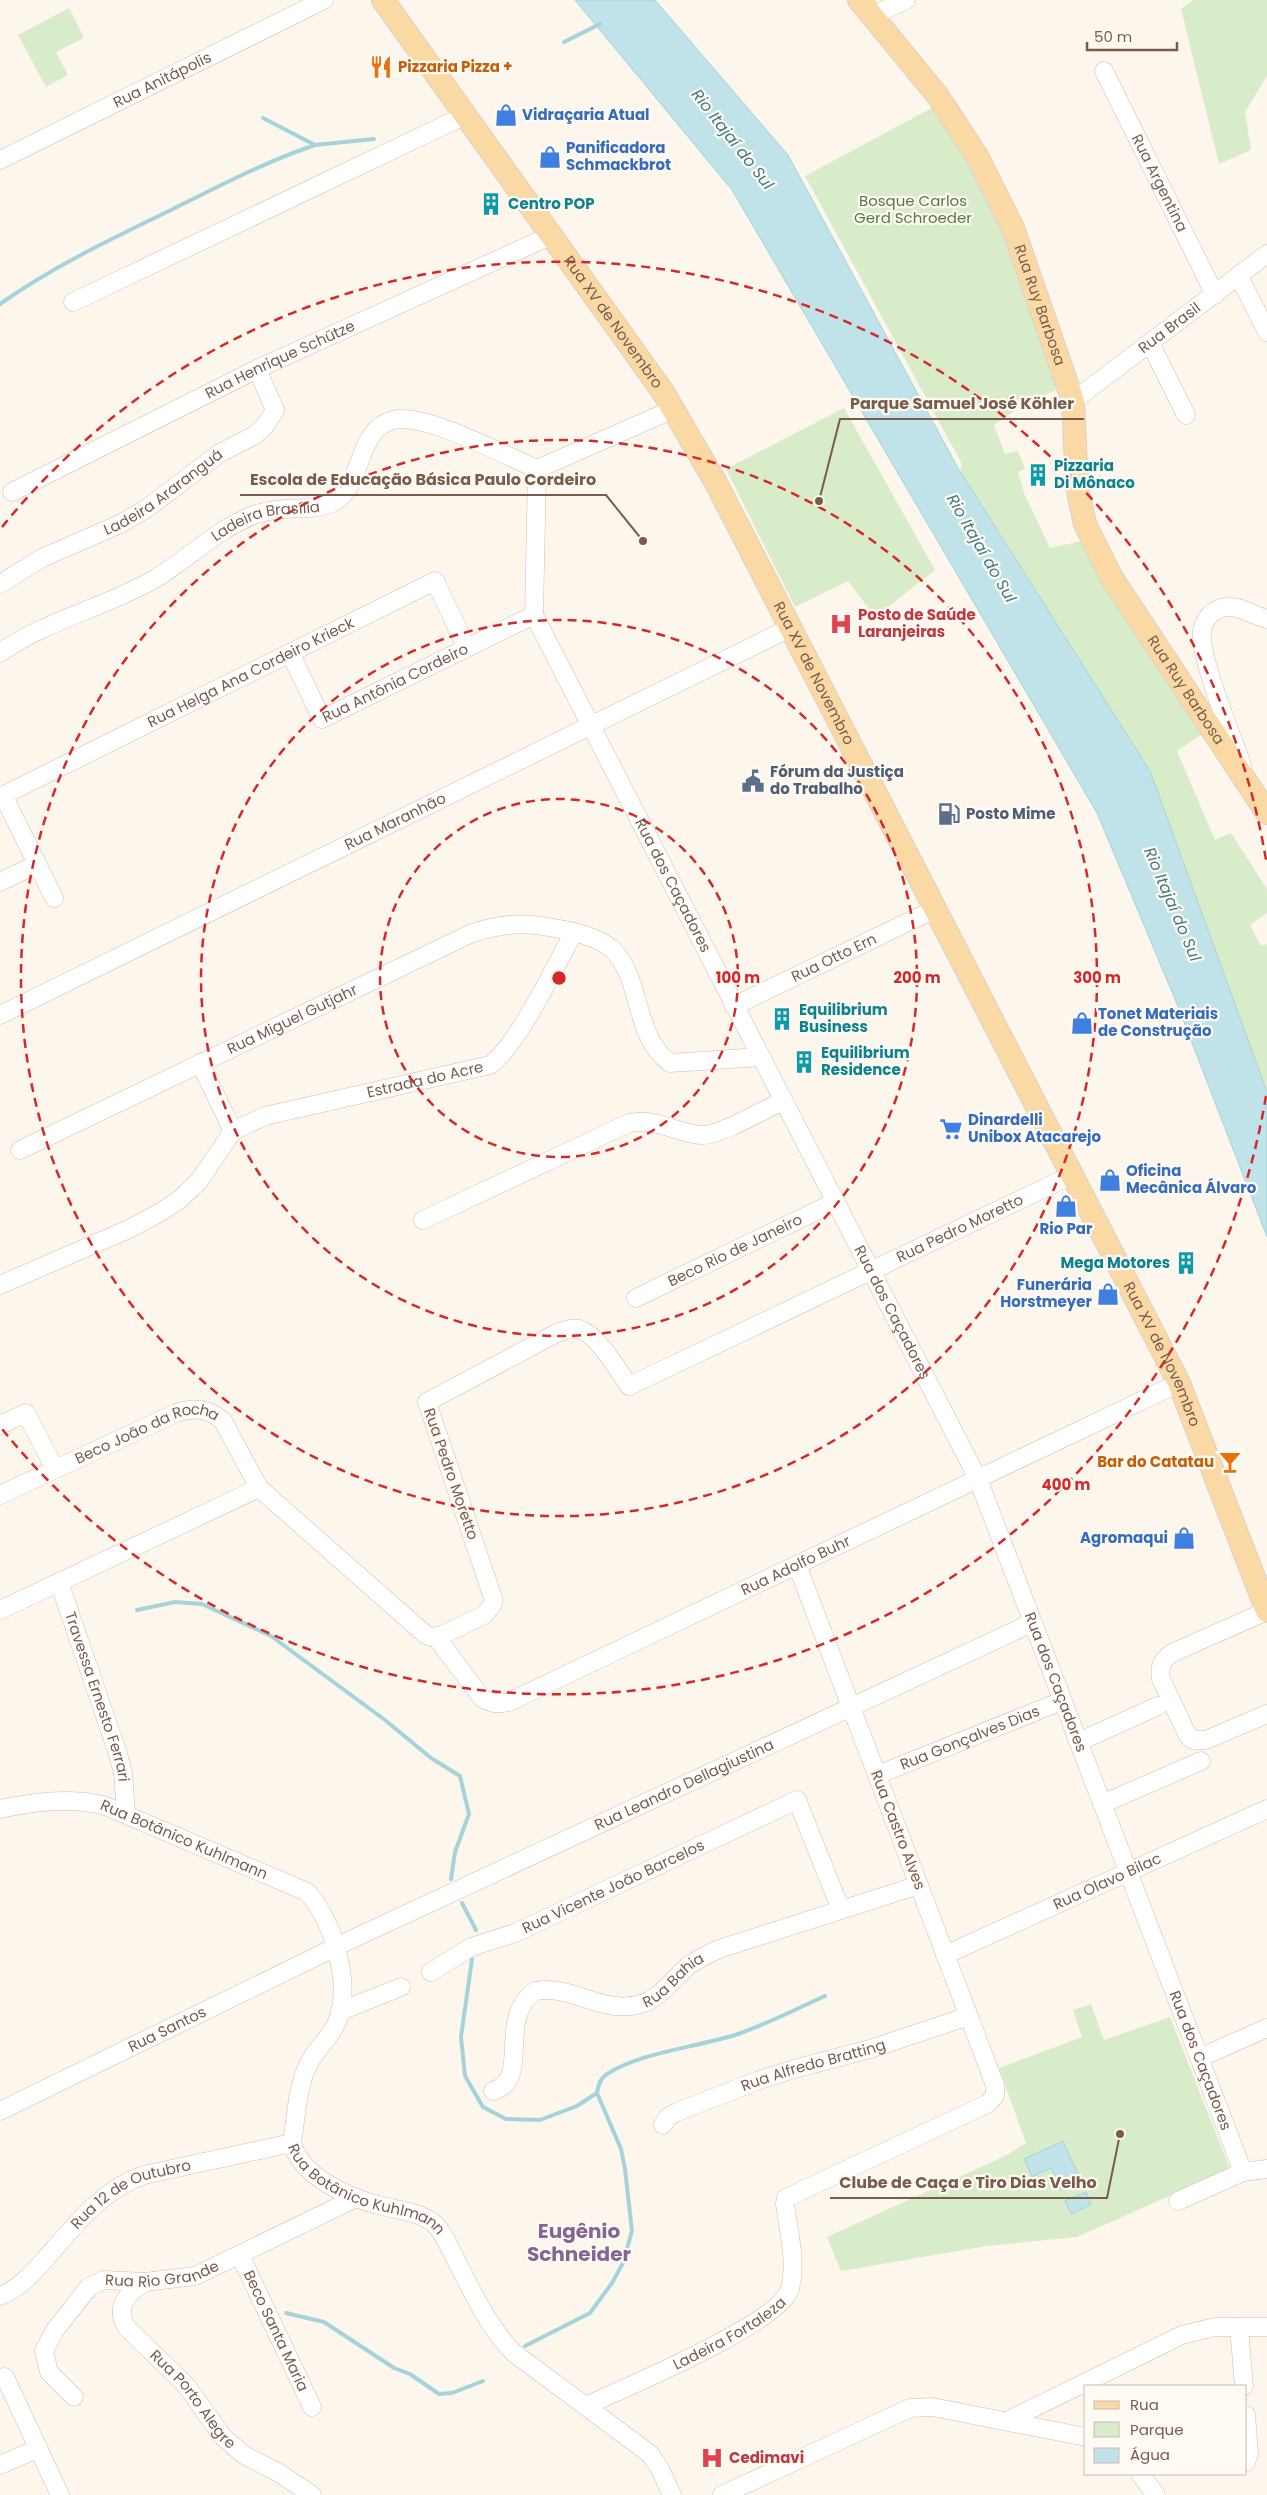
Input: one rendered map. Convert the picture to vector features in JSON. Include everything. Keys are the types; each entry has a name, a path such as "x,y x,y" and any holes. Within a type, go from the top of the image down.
{"main road":[{"name":"Rua XV de Novembro","path":"383,0 674,410 716,483 1179,1383 1267,1611"},
{"name":"Rua Ruy Barbosa","path":"866,8 936,95 977,156 996,190 1026,259 1073,401 1077,487 1085,524 1093,543 1112,578 1267,813"}],"street":[{"name":"Rua Anitápolis","path":"0,160 324,0"},
{"path":"866,8 906,0"},
{"name":"Rua Argentina","path":"1104,71 1215,295"},
{"path":"73,302 466,115"},
{"name":"Rua Henrique Schütze","path":"12,492 257,369 552,236"},
{"name":"Rua Brasil","path":"1073,401 1267,254"},
{"path":"1239,276 1267,332"},
{"path":"1150,343 1186,415"},
{"name":"Ladeira Araranguá","path":"0,584 42,558 120,524 146,509 220,453 255,435 265,426 275,410 257,369"},
{"path":"537,470 674,410"},
{"name":"Ladeira Brasília","path":"0,653 52,623 154,579 241,520 275,509 321,506 338,500 349,486 372,437 379,428 393,420 407,419 430,424 537,470"},
{"name":"Rua dos Caçadores","path":"537,470 534,615 978,1479 1244,2172"},
{"name":"Rua Helga Ana Cordeiro Krieck","path":"2,796 435,581 467,648"},
{"path":"1247,780 1205,658 1202,634 1204,621 1214,611 1226,607 1237,608 1267,619"},
{"name":"Rua Antônia Cordeiro","path":"290,653 322,719 534,615"},
{"name":"Rua Maranhão","path":"0,1015 790,628"},
{"path":"2,796 54,898"},
{"path":"0,882 37,864"},
{"name":"Rua Otto Ern","path":"734,1006 935,909"},
{"name":"Rua Miguel Gutjahr","path":"20,1150 450,943 490,927 526,923 574,932"},
{"path":"574,932 602,942 613,951 629,979 648,1033 658,1050 670,1063 761,1057"},
{"name":"Estrada do Acre","path":"233,1131 265,1116 490,1065 498,1060 512,1042 574,932"},
{"path":"0,1285 129,1229 178,1200 199,1181 233,1131 200,1063"},
{"path":"423,1220 629,1123 642,1120 655,1121 688,1134 703,1136 728,1127 783,1100"},
{"name":"Rua Pedro Moretto","path":"436,1637 484,1615 493,1604 493,1598 427,1402 555,1334 571,1329 588,1334 629,1386 1072,1175"},
{"name":"Beco Rio de Janeiro","path":"636,1298 835,1202"},
{"name":"Rua Adolfo Buhr","path":"436,1637 482,1698 498,1704 509,1702 1179,1383"},
{"name":"Beco João da Rocha","path":"0,1495 176,1414 199,1409 216,1414 223,1421 260,1488"},
{"path":"0,1425 26,1413 55,1469"},
{"path":"0,1610 260,1488 426,1636 436,1637"},
{"name":"Rua Castro Alves","path":"797,1565 995,2085 995,2096"},
{"name":"Travessa Ernesto Ferrari","path":"60,1582 118,1754 123,1773 126,1813"},
{"path":"1267,1611 1172,1653 1161,1664 1159,1670 1161,1680 1188,1736 1193,1740 1206,1740 1267,1714"},
{"name":"Rua Leandro Dellagiustina","path":"336,1947 1032,1622"},
{"name":"Rua Gonçalves Dias","path":"877,1775 1062,1700"},
{"path":"1078,1742 1158,1706"},
{"path":"1102,1804 1201,1761"},
{"name":"Rua Botânico Kuhlmann","path":"0,1809 38,1802 82,1800 126,1813 307,1892 322,1913 336,1947 343,1992 341,2011 336,2025 314,2055 304,2075 292,2143 300,2161 309,2169 356,2198 413,2214 432,2223 444,2237 484,2314 505,2344 514,2354 650,2454 660,2469 672,2495"},
{"name":"Rua Vicente João Barcelos","path":"431,1972 471,1947 515,1934 797,1800 841,1910"},
{"name":"Rua Olavo Bilac","path":"946,1955 1267,1809"},
{"name":"Rua Bahia","path":"492,2091 502,2088 509,2079 513,2057 515,2018 521,2005 535,1991 558,1990 605,2005 643,2003 704,1956 919,1885"},
{"name":"Rua Santos","path":"0,2111 336,1947"},
{"path":"341,2011 401,1987"},
{"name":"Rua Alfredo Bratting","path":"663,2125 668,2117 677,2112 757,2081 794,2068 870,2049 969,2016"},
{"path":"1199,2058 1267,2028"},
{"name":"Ladeira Fortaleza","path":"586,2406 738,2333 781,2304 789,2292 792,2277 786,2198 987,2104 995,2096"},
{"name":"Rua 12 de Outubro","path":"0,2296 18,2287 98,2202 126,2181 292,2143"},
{"path":"1178,2201 1244,2172 1267,2169"},
{"name":"Rua Rio Grande","path":"74,2397 49,2372 44,2351 48,2342 89,2287 96,2282 114,2279 145,2282 195,2276 356,2198"},
{"name":"Beco Santa Maria","path":"240,2255 312,2407"},
{"name":"Rua Porto Alegre","path":"145,2282 133,2289 123,2305 122,2320 127,2328 185,2384 222,2437 244,2455 279,2473 312,2495"},
{"path":"1239,2327 1244,2385"},
{"path":"1007,2422 1182,2335 1210,2328 1267,2327"},
{"path":"5,2377 60,2495"},
{"path":"722,2495 910,2408 932,2407 1084,2437"},
{"path":"1247,2434 1247,2458"},
{"path":"0,2465 38,2449"},
{"path":"1141,2475 1156,2495"}],"green space":[{"path":"1193,0 1267,0 1267,76 1245,112 1251,150 1219,164 1181,9"},
{"path":"69,8 84,38 56,52 68,75 46,87 18,35"},
{"name":"Bosque Carlos Gerd Schroeder","path":"941,103 974,156 1044,325 1056,390 1024,404 994,425 1005,454 1018,451 1025,469 1018,472 1024,493 1050,548 1085,540 1204,733 1177,751 1215,840 1231,833 1267,889 1267,913 1250,925 1261,946 1267,944 1267,1092 1150,771 961,472 961,462 805,176"},
{"path":"844,408 935,570 875,617 848,581 795,607 726,469"},
{"path":"1091,2004 1104,2040 1170,2017 1230,2169 1077,2237 987,2246 841,2271 827,2237 1005,2156 1026,2143 999,2068 1082,2037 1073,2010"}],"water":[{"name":"Rio Itajaí do Sul","path":"575,0 655,0 788,155 958,468 1150,771 1267,1092 1267,1237 1177,1004 1097,813 732,190"},
{"path":"1063,2141 1081,2181 1061,2190 1051,2168 1032,2177 1024,2159"},
{"path":"1086,2192 1091,2205 1071,2214 1065,2201"}],"waterway":[{"path":"564,42 600,24"},
{"path":"263,118 315,145 374,139"},
{"path":"0,304 41,277 106,242 242,175 315,145"},
{"path":"137,1610 175,1602 202,1604 271,1636 385,1720 431,1758 460,1776 469,1814 455,1852 451,1879"},
{"path":"462,1903 476,1930"},
{"path":"472,1959 461,2037 465,2076 483,2107 506,2119 540,2120 577,2106 597,2093"},
{"path":"525,2346 590,2313 612,2283 623,2263 632,2231 621,2149 597,2093 603,2078 621,2066 636,2060 723,2039 749,2030 825,1996"},
{"path":"286,2313 324,2322 394,2368 410,2374 439,2394 452,2393 483,2381"}],"place":[{"name":"Pizzaria Pizza +","path":"381,67"},
{"name":"Vidraçaria Atual","path":"506,115"},
{"name":"Panificadora Schmackbrot","path":"550,157"},
{"name":"Centro POP","path":"491,204"},
{"name":"Pizzaria Di Mônaco","path":"1038,475"},
{"name":"Parque Samuel José Köhler","path":"819,501"},
{"name":"Escola de Educação Básica Paulo Cordeiro","path":"643,541"},
{"name":"Posto de Saúde Laranjeiras","path":"841,624"},
{"name":"Fórum da Justiça do Trabalho","path":"753,781"},
{"name":"Posto Mime","path":"949,814"},
{"name":"Equilibrium Business","path":"782,1019"},
{"name":"Tonet Materiais de Construção","path":"1082,1023"},
{"name":"Equilibrium Residence","path":"804,1062"},
{"name":"Dinardelli Unibox Atacarejo","path":"951,1129"},
{"name":"Oficina Mecânica Álvaro","path":"1110,1180"},
{"name":"Rio Par","path":"1066,1206"},
{"name":"Mega Motores","path":"1186,1263"},
{"name":"Funerária Horstmeyer","path":"1108,1294"},
{"name":"Bar do Catatau","path":"1230,1462"},
{"name":"Agromaqui","path":"1184,1538"},
{"name":"Clube de Caça e Tiro Dias Velho","path":"1120,2134"},
{"name":"Cedimavi","path":"712,2458"}],"district":[{"name":"Eugênio Schneider","path":"579,2242"}]}
